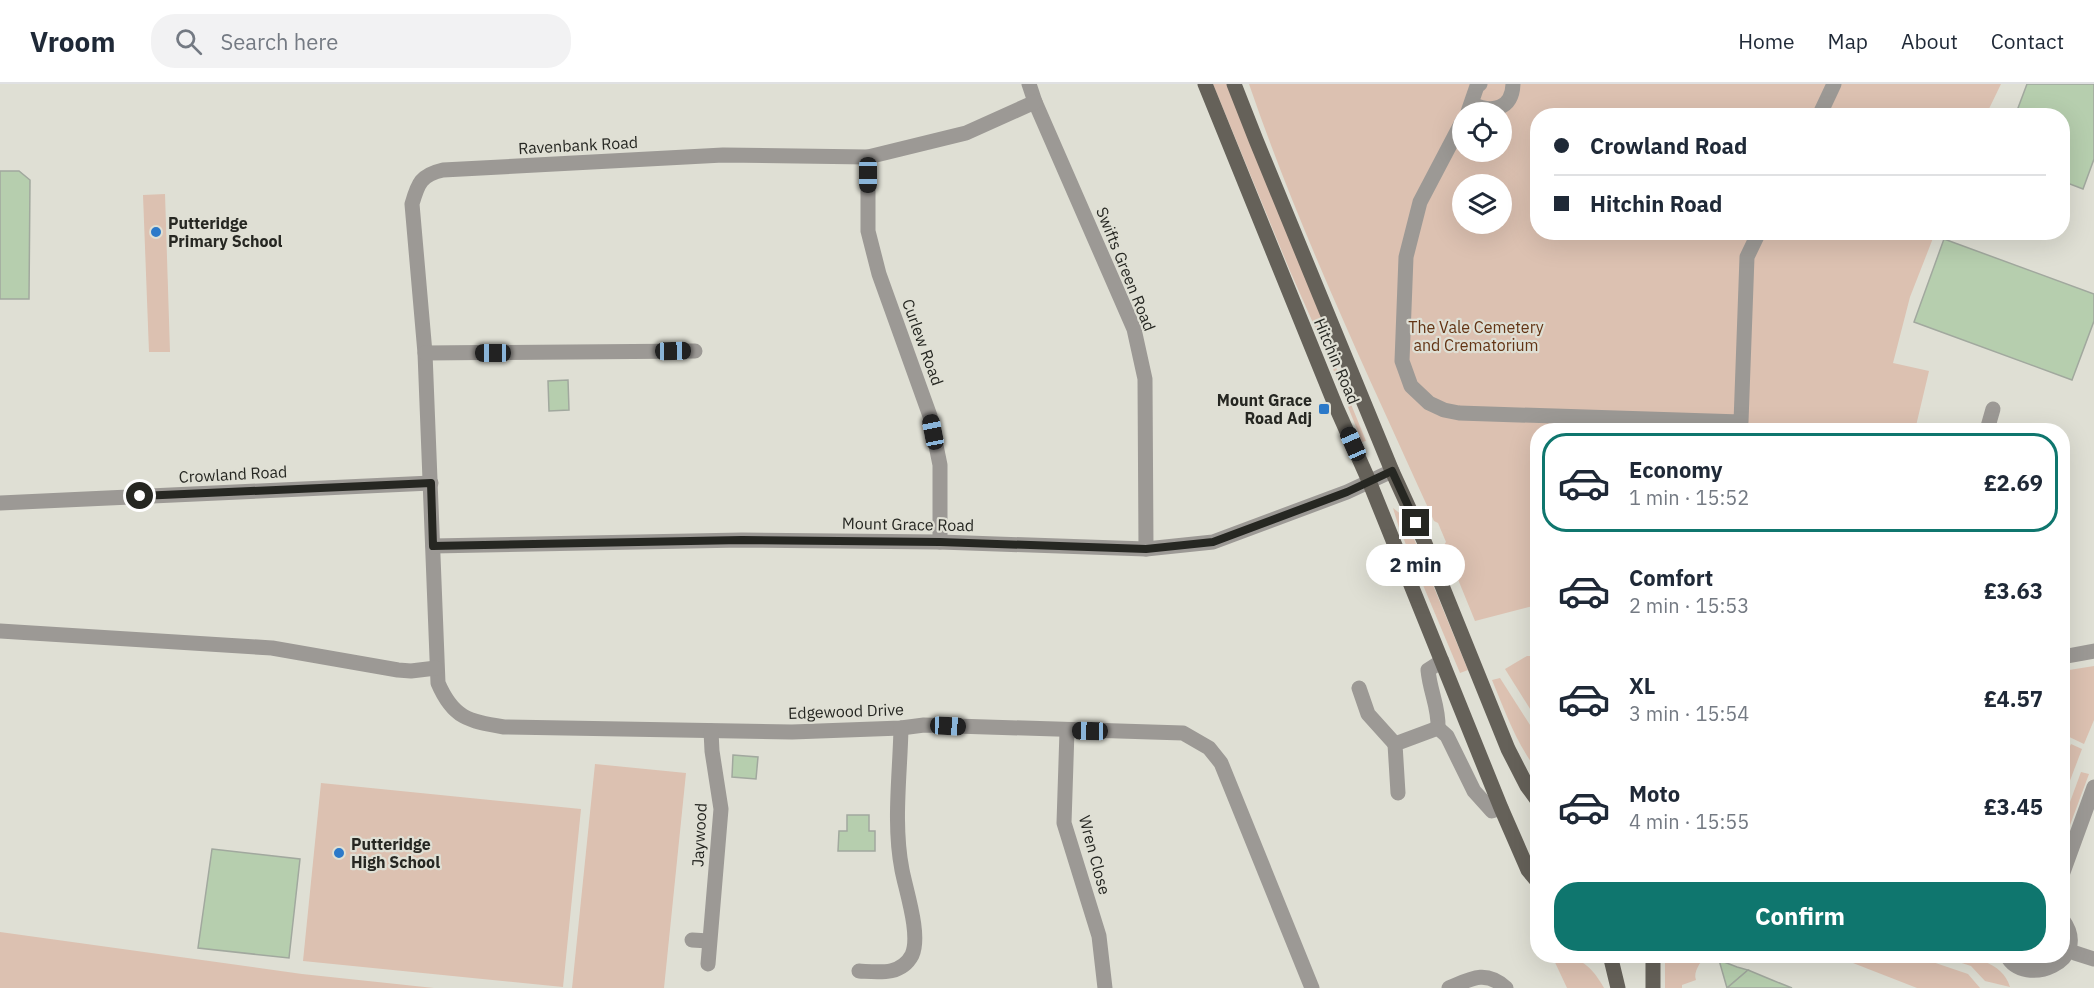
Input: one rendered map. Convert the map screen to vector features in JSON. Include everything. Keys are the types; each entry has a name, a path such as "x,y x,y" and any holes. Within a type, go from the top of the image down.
{"main road":[{"name":"Hitchin Road","path":"1205,84 1501,808 1530,872"},
{"name":"Hitchin Road","path":"1234,84 1508,749 1530,790"},
{"path":"1612,963 1618,988"},
{"path":"1653,963 1653,988"}],"street":[{"name":"Swifts Green Road","path":"1029,84 1134,329 1145,379 1146,549"},
{"path":"1472,102 1477,86 1480,84"},
{"path":"1508,102 1513,91 1513,84"},
{"path":"1823,108 1834,84"},
{"name":"Ravenbank Road","path":"431,483 425,353 412,204 420,181 432,172 723,155 868,157 966,133 1035,102"},
{"path":"1452,141 1420,202 1406,257 1402,361 1411,386 1428,403 1444,410 1470,413 1741,422 1747,257 1755,240"},
{"name":"Curlew Road","path":"868,157 868,231 879,274 930,416 940,465 940,542"},
{"path":"425,353 695,351"},
{"path":"1989,423 1993,409"},
{"name":"Mount Grace Road","path":"433,546 742,540 940,542 1146,549 1213,542 1337,495 1392,471"},
{"name":"Crowland Road","path":"0,503 431,483"},
{"name":"Edgewood Drive","path":"431,483 436,668 438,682 446,702 463,716 481,724 504,727 792,732 924,725 1183,733 1209,748 1221,763 1312,988"},
{"path":"0,631 272,648 411,671 436,668"},
{"path":"2070,656 2094,651"},
{"path":"1442,661 1428,670 1430,687 1438,713 1438,728 1447,736 1474,791 1492,811 1501,808"},
{"path":"1359,688 1368,714 1395,744 1398,793"},
{"path":"859,971 888,972 898,969 907,962 915,946 901,866 898,825 901,728"},
{"path":"1395,744 1438,728"},
{"name":"Jaywood","path":"708,964 721,809 711,730"},
{"name":"Wren Close","path":"1067,731 1064,823 1100,936 1105,988"},
{"path":"2070,853 2094,787"},
{"path":"2011,963 2030,984 2054,978 2063,972 2074,953 2074,935 2070,927"},
{"path":"692,940 710,942"},
{"path":"2074,953 2094,959"},
{"path":"1449,988 1482,976 1497,980 1506,988"}],"green space":[{"path":"1213,84 1228,84 1333,347 1335,365 1366,441 1362,442"},
{"name":"The Vale Cemetery and Crematorium","path":"1249,84 2001,84 1989,108 1530,108 1530,240 1932,240 1910,297 1893,363 1929,371 1917,423 1530,423 1530,607 1475,621 1444,545 1446,542 1438,523 1434,521 1313,250"},
{"path":"165,194 170,352 149,352 143,195"},
{"path":"1393,508 1407,522 1468,670 1460,673 1399,528"},
{"path":"1530,656 1530,709 1505,669"},
{"path":"2094,666 2094,720 2084,744 2070,737 2070,670"},
{"path":"1500,678 1530,725 1530,760 1506,715 1492,680"},
{"path":"2071,744 2082,749 2070,781"},
{"path":"595,764 686,773 664,988 572,988"},
{"path":"2081,772 2089,774 2070,825 2070,802"},
{"path":"321,783 581,809 563,987 303,961"},
{"path":"0,932 302,974 434,988 0,988"},
{"path":"1555,963 1583,963 1594,973 1604,988 1567,988"},
{"path":"1665,963 1700,963 1696,971 1696,980 1682,985 1682,988 1665,988"},
{"path":"1853,963 1936,963 1968,974 1980,988 1917,988"},
{"path":"1962,963 1991,965 2006,978 2010,987 1985,981 1971,966"}],"building":[{"path":"2027,84 2094,84 2094,159 2083,189 2070,184 2070,108 2018,108"},
{"path":"0,171 19,171 30,180 29,299 0,299"},
{"path":"1944,240 2094,294 2094,321 2072,380 1914,322"},
{"path":"568,380 569,410 549,411 548,381"},
{"path":"733,755 758,757 756,779 732,777"},
{"path":"847,815 869,815 869,831 875,831 875,851 838,851 839,831 847,831"},
{"path":"212,849 300,859 289,958 198,948"},
{"path":"1720,963 1748,970 1727,988"},
{"path":"1748,970 1772,980 1792,988 1727,988"}],"place":[{"name":"Putteridge Primary School","path":"156,232"},
{"name":"Mount Grace Road Adj","path":"1324,409"},
{"name":"Putteridge High School","path":"339,853"}],"route":[{"path":"140,496 431,483 433,546 742,540 940,542 1146,549 1213,542 1347,492 1392,471 1416,523"}]}
